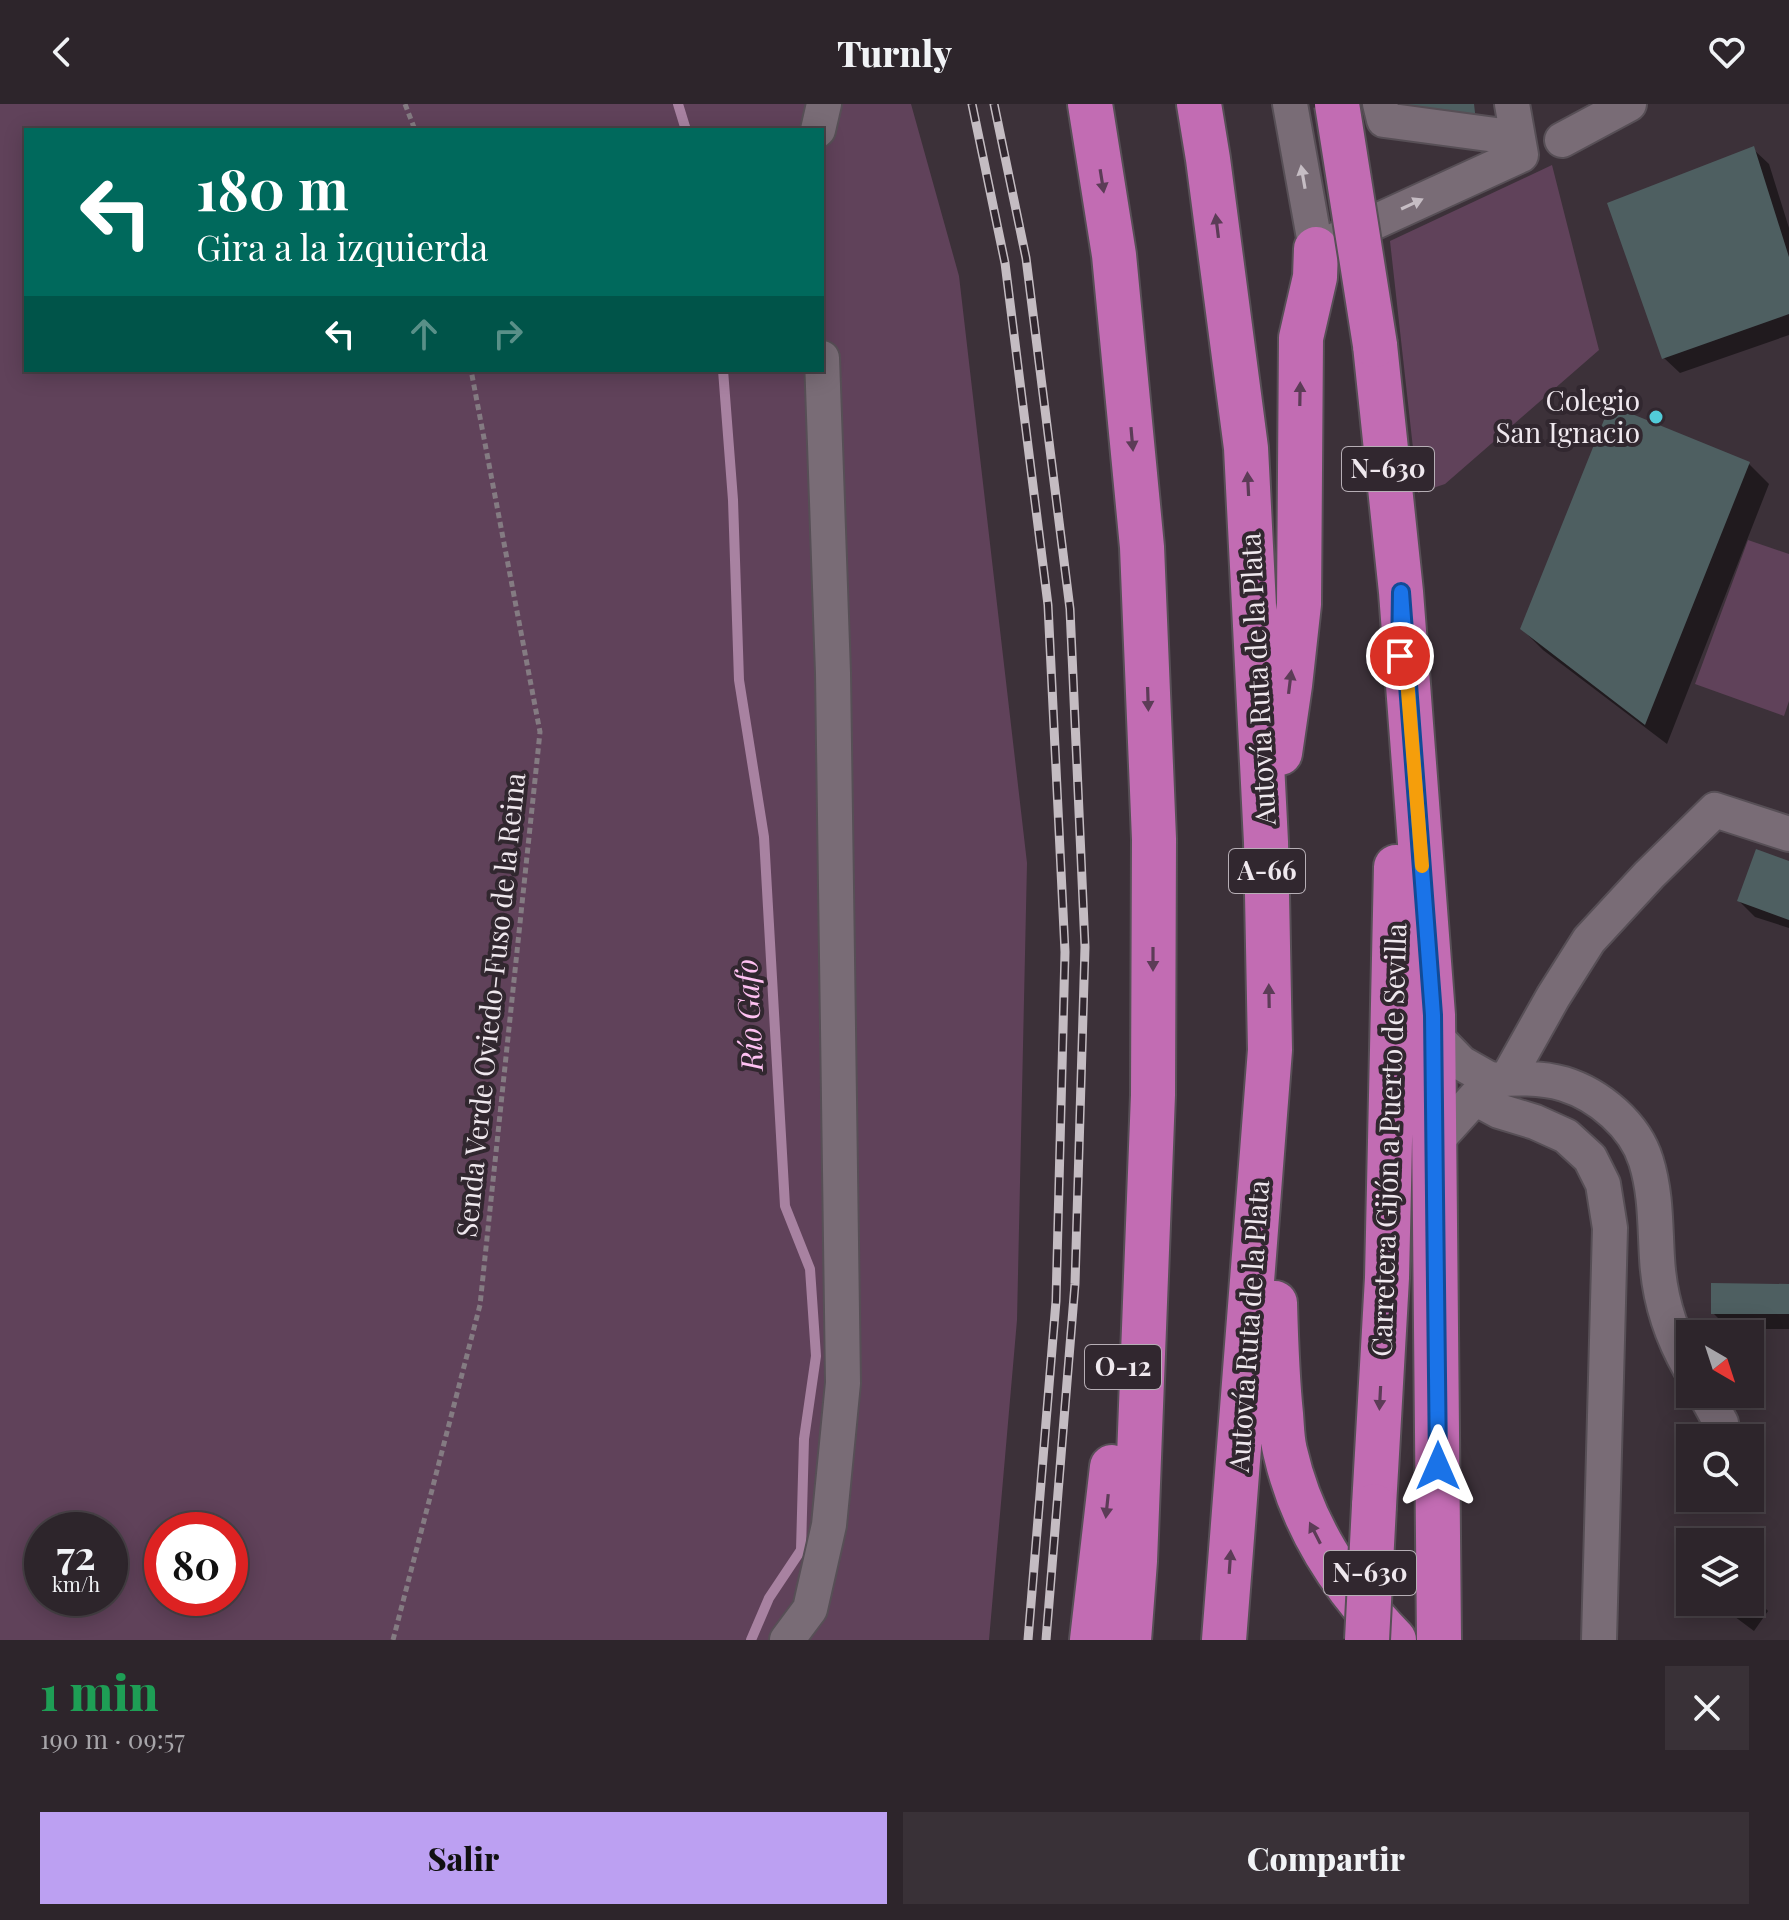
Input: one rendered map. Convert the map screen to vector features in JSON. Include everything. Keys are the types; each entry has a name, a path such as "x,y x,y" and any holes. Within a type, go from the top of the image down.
{"highway":[{"path":"1090,104 1114,255 1142,547 1154,839 1153,1095 1135,1561 1129,1640"},
{"name":"Autovía Ruta de la Plata","path":"1199,104 1246,448 1266,842 1270,1050 1224,1640"},
{"name":"Carretera Gijón a Puerto de Sevilla","path":"1337,104 1375,345 1401,592 1433,1034 1439,1640"},
{"path":"1266,842 1299,604 1301,338 1315,277 1316,249"},
{"name":"Carretera Gijón a Puerto de Sevilla","path":"1367,1640 1387,1278 1401,592"},
{"path":"1270,1050 1278,1387 1285,1449 1301,1504 1328,1558 1365,1610 1394,1640"},
{"name":"O-12","path":"1092,1640 1153,1095"}],"street":[{"path":"818,128 824,104"},
{"path":"1290,104 1316,249 1521,155 1507,114 1384,120 1380,104"},
{"path":"1562,140 1629,104"},
{"path":"787,1640 810,1609 829,1525 843,1383 833,673 822,372"},
{"path":"1435,1142 1491,1086 1589,940 1715,810 1789,834"},
{"path":"1433,1034 1461,1063 1491,1086 1499,1111 1566,1136 1590,1158 1603,1184 1610,1228 1599,1640"},
{"path":"1491,1086 1524,1078 1564,1085 1600,1102 1628,1128 1645,1159 1654,1201 1662,1298 1676,1339"},
{"path":"810,1609 825,1640"}],"path":[{"path":"405,104 414,128"},
{"name":"Senda Verde Oviedo-Fuso de la Reina","path":"393,1640 480,1305 540,732 471,372"}],"shaded area":[{"path":"0,104 911,104 959,276 1027,863 1017,1320 989,1640 0,1640"},
{"path":"1552,165 1599,350 1445,484 1418,493 1390,241"},
{"path":"1748,540 1789,554 1789,701 1784,716 1695,684"}],"building":[{"path":"1474,104 1476,121 1396,105"},
{"path":"1754,146 1789,257 1789,314 1662,359 1607,203"},
{"path":"1610,405 1750,462 1645,725 1520,629"},
{"path":"1756,849 1789,861 1789,920 1737,901"},
{"path":"1711,1283 1789,1284 1789,1314 1711,1314"}],"waterway":[{"name":"Río Gafo","path":"678,104 685,128"},
{"name":"Río Gafo","path":"723,372 733,500 739,680 764,837 785,1206 810,1269 816,1356 804,1439 801,1550 769,1598 751,1640"}],"railway":[{"path":"972,104 1005,263 1048,605 1065,952 1056,1301 1028,1640"},
{"path":"994,104 1026,258 1070,609 1085,947 1075,1284 1046,1640"}],"slow traffic":[{"path":"1407,679 1422,866"}],"place":[{"name":"Colegio San Ignacio","path":"1656,417"}],"route":[{"path":"1400,656 1401,592 1433,1015 1438,1466"}]}
